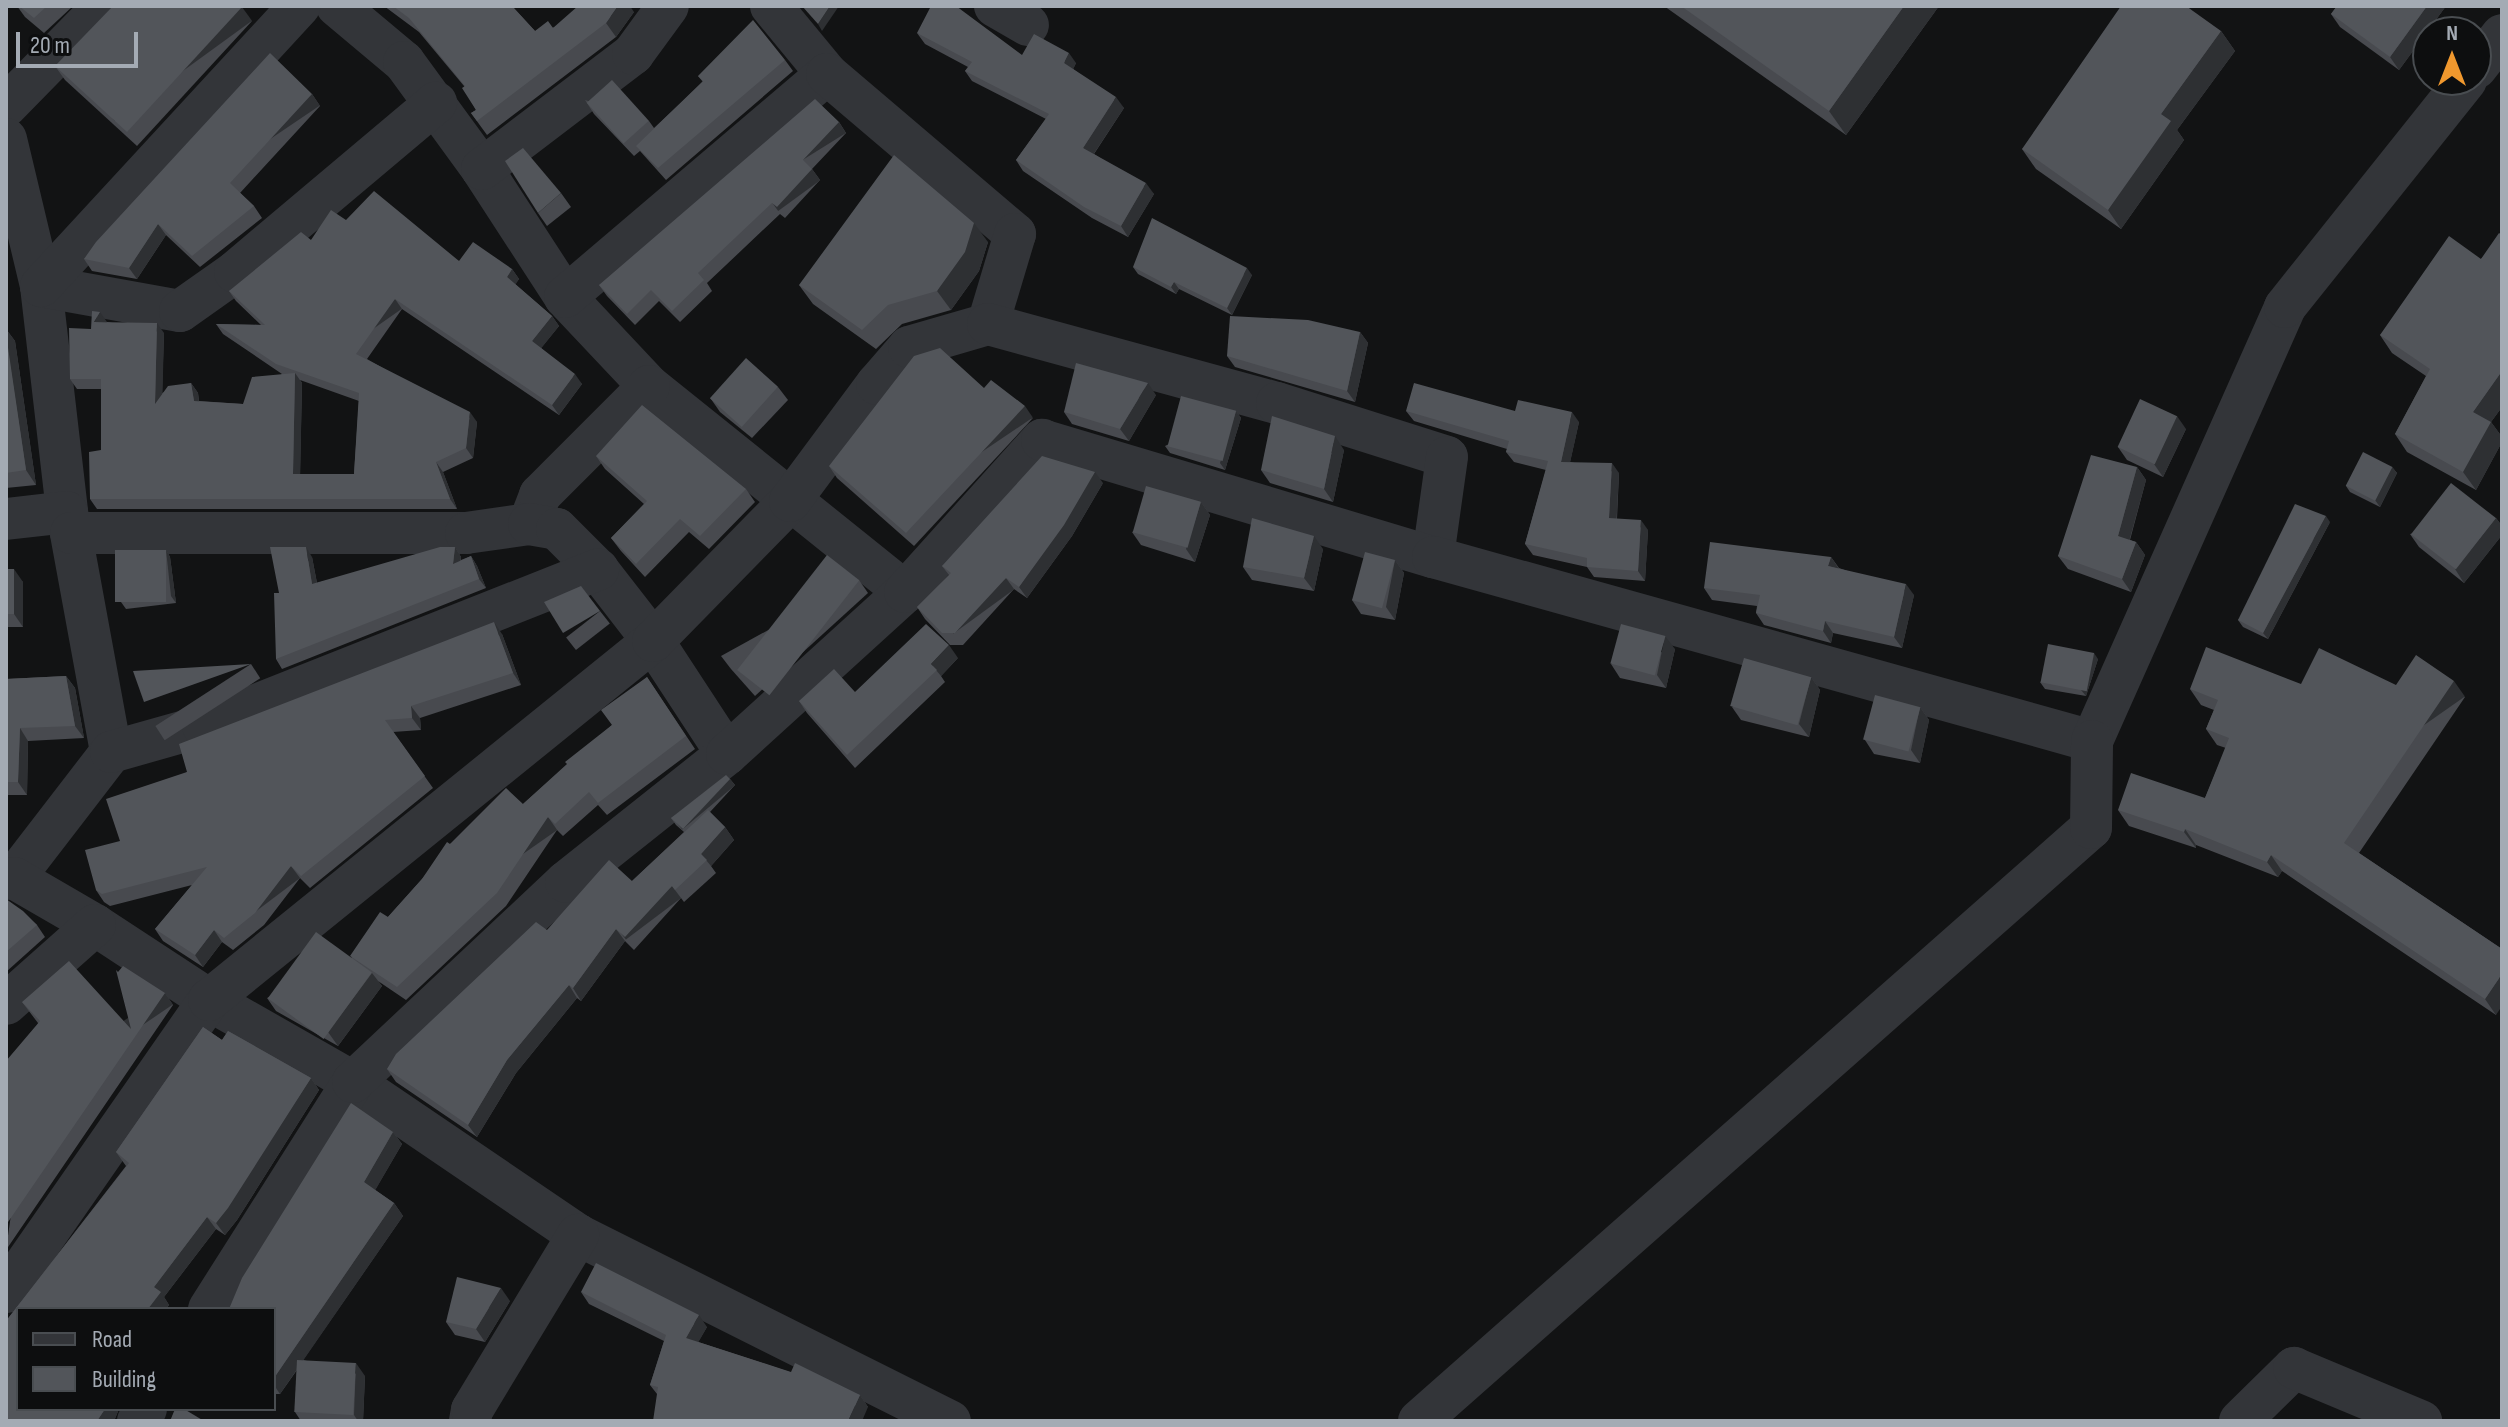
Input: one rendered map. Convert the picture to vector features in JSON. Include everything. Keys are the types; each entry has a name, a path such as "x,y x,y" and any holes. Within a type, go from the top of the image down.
{"street":[{"path":"6,106 104,6"},
{"path":"41,286 299,6"},
{"path":"337,6 404,62 482,169 565,297 649,386 905,592"},
{"path":"482,169 633,54 668,6"},
{"path":"771,6 827,74 1015,234 988,324"},
{"path":"565,297 827,74"},
{"path":"1419,1421 2091,828 2092,741 2285,307 2453,96"},
{"path":"41,286 180,311 235,272 436,103"},
{"path":"6,139 41,286 69,522 111,752"},
{"path":"6,1292 209,1000 653,641 790,501 877,384 909,347 988,324 1277,403 1447,457 1433,557"},
{"path":"529,524 540,495 649,386"},
{"path":"210,1307 353,1082 566,882 727,754 905,592 1042,440 1433,557 2092,741"},
{"path":"6,519 466,533 529,524 557,529 598,570 653,641 727,754"},
{"path":"598,570 203,726 111,752 10,878 95,925 209,1000 353,1082 578,1235 950,1421"},
{"path":"6,1004 95,925"},
{"path":"470,1421 472,1410 578,1235"},
{"path":"2240,1421 2294,1368 2421,1421"}],"building":[{"path":"19,6 47,6 34,18"},
{"path":"113,6 242,7 127,132 55,66"},
{"path":"393,6 512,6 535,31 548,21 553,28 578,6 618,6 606,23 477,121 471,113 476,110 462,88 465,86 409,18"},
{"path":"802,6 830,6 818,24"},
{"path":"931,6 956,6 1022,55 1034,34 1069,53 1064,63 1116,97 1083,148 1146,183 1121,226 1084,207 1016,160 1049,114 965,71 972,62 917,33"},
{"path":"1681,6 1904,6 1829,111"},
{"path":"2121,6 2186,6 2221,31 2161,114 2171,121 2108,210 2022,149"},
{"path":"2337,6 2427,6 2420,16 2412,16 2412,27 2390,57 2331,14"},
{"path":"753,20 785,60 658,168 636,146 703,81 698,76"},
{"path":"270,53 312,94 230,183 254,206 192,256 158,224 129,268 84,259 96,242"},
{"path":"612,80 649,121 624,144 587,103"},
{"path":"815,99 839,122 803,160 812,169 777,207 772,203 698,273 704,280 672,311 651,290 627,314 599,285"},
{"path":"523,148 561,193 538,213 505,161"},
{"path":"894,155 974,223 965,252 937,291 888,305 862,330 799,285"},
{"path":"374,191 459,261 473,242 512,269 507,277 552,316 532,341 575,374 552,405 395,299 356,354 470,412 466,448 436,462 450,499 90,499 89,452 101,450 101,379 70,379 69,328 91,329 92,311 100,312 94,322 157,323 155,404 168,386 191,383 194,401 243,404 252,377 295,373 293,474 354,474 359,393 276,364 216,324 265,325 229,291 301,232 311,240 331,210 346,220"},
{"path":"1152,218 1247,268 1227,308 1174,282 1171,287 1133,267"},
{"path":"2499,233 2502,235 2502,371 2473,412 2491,422 2463,472 2395,434 2430,369 2380,335 2449,236 2481,259"},
{"path":"1230,316 1308,320 1360,332 1347,391 1227,356"},
{"path":"6,334 26,470 6,473"},
{"path":"940,348 984,388 991,380 1025,406 906,533 829,466 914,356"},
{"path":"746,358 778,387 742,427 710,398"},
{"path":"1076,363 1148,383 1120,429 1064,412"},
{"path":"1414,383 1515,411 1518,400 1572,412 1561,462 1612,463 1609,518 1641,520 1638,571 1587,567 1587,558 1525,544 1548,461 1506,452 1509,441 1406,411"},
{"path":"1181,396 1236,411 1223,461 1168,446"},
{"path":"2140,399 2177,416 2155,464 2118,447"},
{"path":"642,405 746,489 700,536 680,519 636,564 611,538 647,501 596,456"},
{"path":"1272,416 1335,436 1324,489 1261,470"},
{"path":"2363,452 2392,467 2375,501 2346,486"},
{"path":"2091,455 2137,467 2118,536 2136,542 2122,579 2058,556"},
{"path":"1042,456 1095,472 1064,525 1019,587 1006,578 955,633 942,633 917,607 951,573 942,566"},
{"path":"2451,483 2496,518 2456,569 2411,534"},
{"path":"1146,486 1201,502 1188,548 1133,532"},
{"path":"2295,504 2326,516 2263,633 2238,620"},
{"path":"1252,518 1314,536 1304,578 1243,567"},
{"path":"1710,542 1831,557 1828,566 1906,584 1894,637 1825,621 1823,631 1756,613 1760,595 1704,588"},
{"path":"270,547 306,547 312,584 440,547 455,547 453,564 471,556 479,579 276,659 274,593 279,593"},
{"path":"115,550 166,550 166,602 115,602"},
{"path":"1365,552 1395,560 1382,608 1352,600"},
{"path":"827,555 859,580 769,695 737,670"},
{"path":"6,569 14,569 14,614 6,614"},
{"path":"581,586 600,611 563,633 544,602"},
{"path":"494,622 513,673 411,706 412,718 385,720 425,776 301,876 291,866 255,913 224,938 214,930 195,955 155,929 207,867 102,894 96,890 85,850 120,841 106,799 187,772 179,744"},
{"path":"926,624 949,645 931,664 937,670 847,755 799,701 834,669 855,692"},
{"path":"1621,624 1665,636 1655,676 1610,664"},
{"path":"2048,644 2094,653 2087,691 2041,682"},
{"path":"2206,647 2301,684 2319,648 2396,685 2416,655 2454,681 2344,843 2502,949 2502,974 2485,999 2271,855 2267,862 2185,829 2184,832 2118,810 2131,773 2205,798 2229,738 2206,729 2218,700 2190,689"},
{"path":"1744,658 1811,677 1798,725 1730,706"},
{"path":"251,664 144,702 133,671"},
{"path":"66,676 75,726 20,728 18,782 6,782 6,679"},
{"path":"647,677 686,736 598,803 589,792 555,824 548,817 497,893 397,987 350,956 380,912 388,917 422,879 447,842 450,844 506,788 523,804 567,764 565,762 612,725 601,710"},
{"path":"1875,695 1920,707 1908,752 1863,739"},
{"path":"726,775 730,779 683,829 671,818"},
{"path":"708,810 725,827 701,854 707,860 675,890 672,886 625,937 616,929 573,988 569,985 507,1060 468,1125 387,1069 396,1054 536,922 547,930 609,860 632,881"},
{"path":"6,899 37,925 6,952"},
{"path":"316,932 372,973 324,1039 268,998"},
{"path":"69,961 131,1029 116,970 118,972 123,966 165,993 6,1225 6,1061 40,1021 22,1002"},
{"path":"203,1027 222,1040 228,1031 311,1078 228,1208 216,1223 207,1217 154,1287 161,1292 150,1307 17,1307 129,1163 116,1152"},
{"path":"351,1103 393,1132 364,1182 394,1203 276,1375 276,1307 230,1307 242,1278"},
{"path":"596,1263 699,1315 686,1338 791,1372 795,1363 860,1395 848,1421 653,1421 658,1387 650,1385 666,1335 581,1292"},
{"path":"457,1277 501,1288 476,1329 446,1322"},
{"path":"16,1308 16,1411 104,1411 97,1421 6,1421 6,1321"},
{"path":"297,1360 356,1363 353,1415 294,1412"},
{"path":"174,1411 187,1411 204,1421 170,1421"}]}
